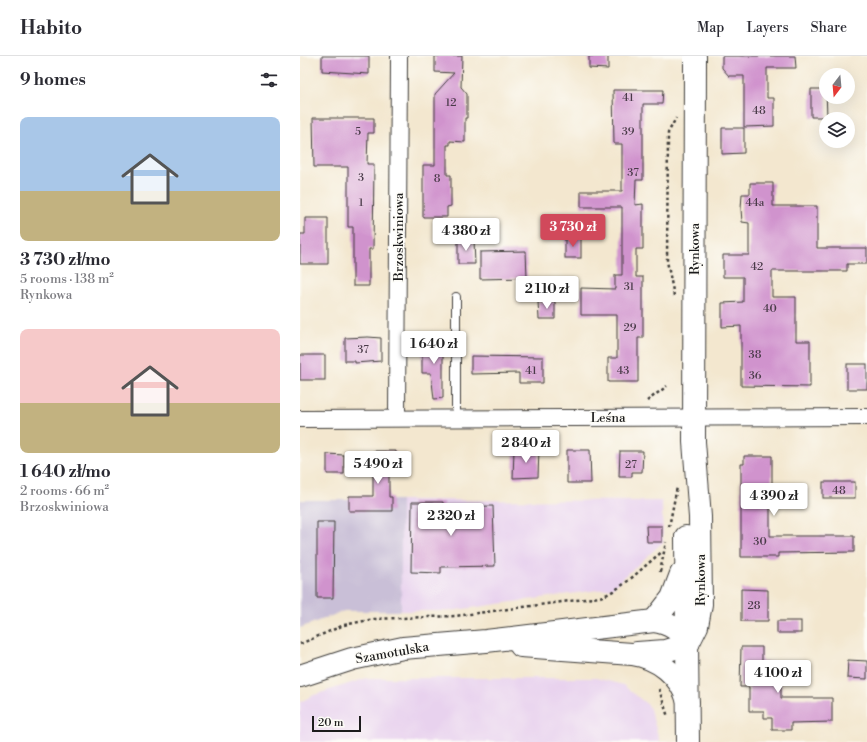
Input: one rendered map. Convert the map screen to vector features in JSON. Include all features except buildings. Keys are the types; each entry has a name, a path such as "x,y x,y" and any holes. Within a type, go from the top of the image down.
{"street":[{"name":"Brzoskwiniowa","path":"397,418 399,56"},
{"name":"Rynkowa","path":"688,644 697,626 701,604 700,518 694,442 695,56"},
{"name":"Leśna","path":"300,419 694,416 867,417"},
{"name":"Rynkowa","path":"688,742 686,546 689,481 694,442"},
{"path":"654,621 668,604 677,587 686,546"},
{"name":"Szamotulska","path":"300,676 338,662 385,651 441,644 486,641 654,621 674,627 682,634 688,644 665,651 632,654 528,647 486,641"},
{"name":"Szamotulska","path":"632,654 654,660 670,672 682,686 688,706"}],"lane":[{"path":"456,297 456,418"}],"path":[{"path":"674,297 667,261 668,133 677,115"},
{"path":"644,404 667,386"},
{"path":"300,644 344,625 374,619 455,616 600,597 610,594 620,587 663,551 660,576"},
{"path":"656,682 670,724"}],"shaded area":[{"path":"300,500 401,500 401,611 344,611 300,628"},
{"path":"401,500 662,501 663,542 612,588 449,611 401,611"},
{"path":"367,678 596,678 623,685 649,706 660,742 300,742 300,702 314,695"}]}
